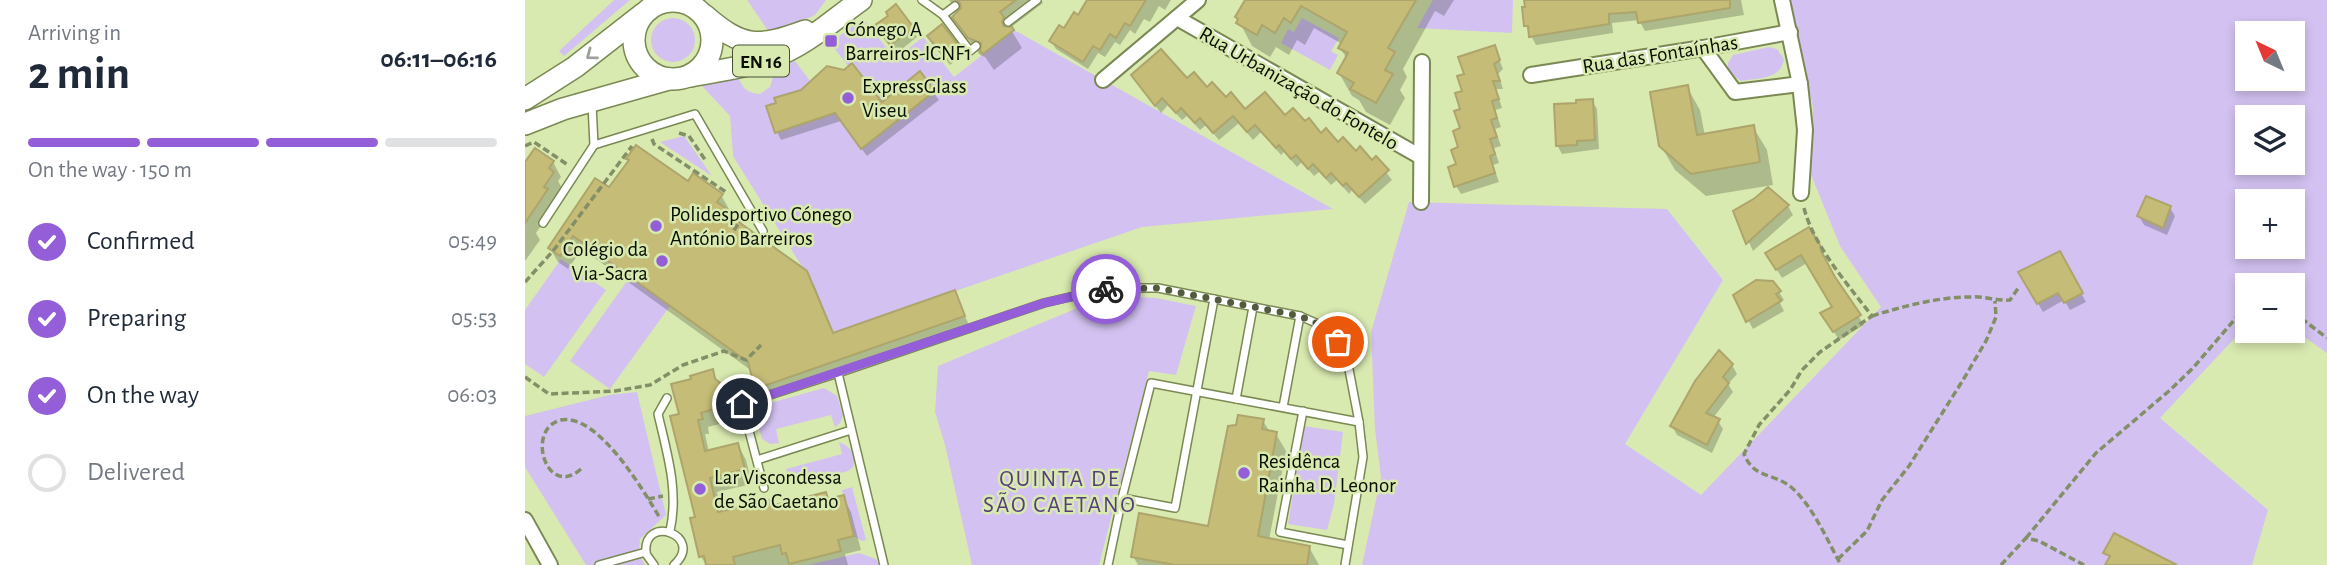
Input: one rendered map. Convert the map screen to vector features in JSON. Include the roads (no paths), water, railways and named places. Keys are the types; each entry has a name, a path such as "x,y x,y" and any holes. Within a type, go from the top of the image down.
{"main road":[{"name":"EN 16","path":"675,78 739,66 784,53 861,0"},
{"name":"EN 16","path":"525,99 575,67 653,6 672,1 683,2 701,12 731,37 762,44 830,22"},
{"name":"EN 16","path":"525,124 591,101 694,73 709,55 712,32 701,12"},
{"path":"645,13 635,32 636,52 647,69 656,75 675,78"}],"street":[{"path":"1103,80 1198,0"},
{"path":"1782,0 1800,84 1805,130 1801,193"},
{"name":"Rua Urbanização do Fontelo","path":"1177,18 1421,157"},
{"name":"Rua das Fontaínhas","path":"1531,75 1790,32"},
{"path":"1703,48 1735,92 1800,84"},
{"path":"1421,202 1422,62"},
{"path":"525,520 550,565"}],"lane":[{"path":"924,0 943,15 970,51 976,46"},
{"path":"1008,22 1037,0"},
{"path":"943,15 955,6"},
{"path":"543,223 594,145 591,101"},
{"path":"594,145 695,114 763,231"},
{"path":"764,488 742,404 1044,303 1108,288 1157,288 1300,316 1325,327 1347,359 1363,457 1345,565"},
{"path":"1122,498 1175,508 1215,299"},
{"path":"1235,399 1253,307"},
{"path":"1283,408 1300,316"},
{"path":"838,373 884,565"},
{"path":"1108,565 1151,383 1359,422"},
{"path":"667,398 658,414 673,479 673,517 669,531"},
{"path":"1303,411 1280,532 1348,545"},
{"path":"757,460 851,430"},
{"path":"654,565 648,559 646,543 653,534 669,531 675,534 682,544 678,564"},
{"path":"599,565 646,552"}],"place":[{"name":"Cónego A Barreiros-ICNF1","path":"831,41"},
{"name":"ExpressGlass Viseu","path":"848,98"},
{"name":"Polidesportivo Cónego António Barreiros","path":"656,226"},
{"name":"Colégio da Via-Sacra","path":"662,261"},
{"name":"Residênca Rainha D. Leonor","path":"1244,473"},
{"name":"Lar Viscondessa de São Caetano","path":"700,489"}],"district":[{"name":"QUINTA DE SÃO CAETANO","path":"1060,491"}]}
